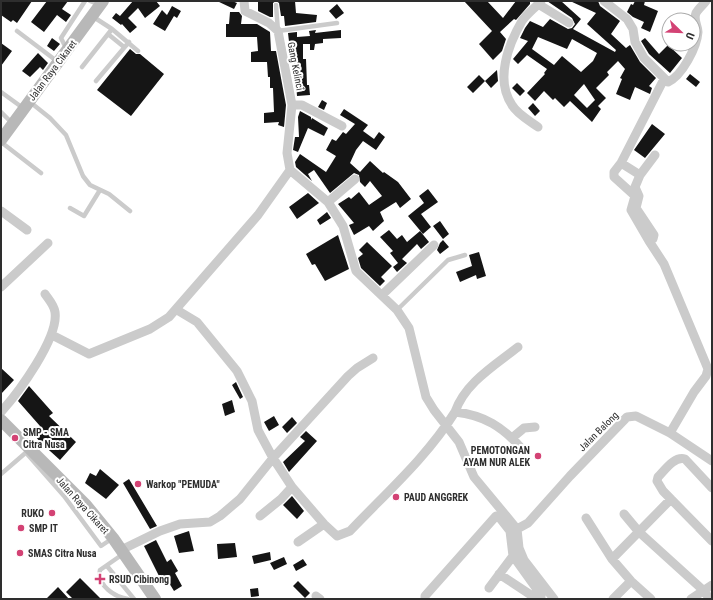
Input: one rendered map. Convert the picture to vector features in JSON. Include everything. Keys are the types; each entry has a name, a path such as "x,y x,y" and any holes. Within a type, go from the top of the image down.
{"main road":[{"name":"Jalan Raya Cikaret","path":"1,141 12,123 92,16 98,2"},
{"name":"Jalan Raya Cikaret","path":"1,420 68,494 113,538 155,599"}],"street":[{"name":"Gang Kelinci","path":"244,1 245,11 269,23 278,31 292,105 287,153 290,170"},
{"path":"604,1 627,19 633,29 635,42 644,58 668,82 675,79 688,62 698,32 695,18 696,14 706,1"},
{"path":"538,127 512,107 506,95 504,72 508,52 523,20 540,3 569,23"},
{"path":"664,79 621,163 614,172 614,177 635,196 631,210 664,264 708,369 706,376 694,392 670,433"},
{"name":"Gang Kelinci","path":"292,105 302,105 342,126"},
{"path":"649,241 653,239 654,235 636,208 639,196 635,187 640,175 655,155"},
{"path":"621,163 640,175"},
{"path":"52,336 89,354 150,329 169,317 177,310 258,215 290,170 328,202 343,226 356,271 397,310 409,328 426,397 446,427 459,442 474,477 517,530 519,548 524,560 554,599"},
{"path":"328,202 355,179"},
{"path":"1,211 27,230"},
{"path":"1,288 48,243"},
{"path":"382,295 434,245"},
{"path":"1,412 15,397 52,336 56,314 54,306 45,294"},
{"path":"177,310 197,322 237,371 252,401 258,430 273,458 292,487 324,524 337,536 350,531 418,460 446,427 462,396 480,376 518,347"},
{"path":"122,552 160,530 180,524 210,522 220,516 240,500 273,458 348,376 357,368 373,358"},
{"path":"455,412 468,414 499,426 522,449"},
{"name":"Jalan Balong","path":"517,530 528,523 570,476 627,417 636,416 670,433 712,461"},
{"path":"512,438 524,428 535,427"},
{"path":"712,488 685,459 679,458 658,477 657,481 658,486 712,541"},
{"path":"260,516 281,499 292,487"},
{"path":"612,560 671,499"},
{"path":"624,514 639,532 703,590 710,599"},
{"path":"425,599 425,596 496,516 499,517 510,531 513,556 541,595 541,599"},
{"path":"586,518 612,560 631,581 651,599"},
{"path":"298,542 324,524"},
{"path":"489,588 513,556"},
{"path":"499,574 537,599"},
{"path":"613,599 631,581"},
{"path":"691,599 712,584"}],"lane":[{"path":"68,49 60,38 85,1"},
{"name":"Gang Kelinci","path":"276,5 278,31 337,24"},
{"path":"92,16 112,29 138,51"},
{"path":"82,68 112,29"},
{"path":"16,31 58,62"},
{"path":"108,34 124,47"},
{"path":"96,81 129,42"},
{"path":"1,92 50,118 66,134 84,176 90,185 109,194 130,211"},
{"path":"1,112 12,123"},
{"path":"1,141 41,173"},
{"path":"70,208 84,216 100,190"},
{"path":"397,310 448,260 465,255"},
{"path":"1,474 28,450"},
{"path":"122,552 107,566 100,570 98,576 103,585 119,597 128,599"},
{"path":"107,566 134,599"}],"building":[{"path":"1,1 32,1 17,23 13,20 11,22 1,15"},
{"path":"47,1 68,1 62,9 71,15 66,22 57,15 44,32 31,22"},
{"path":"133,1 156,1 160,6 145,18 138,8 128,18 137,27 130,33 122,24 121,25 112,18 116,13 120,16"},
{"path":"217,1 232,1 237,3 234,9"},
{"path":"258,1 276,1 273,3 273,17 258,11"},
{"path":"276,1 295,1 296,13 317,15 316,22 285,26 284,16 281,16 279,3"},
{"path":"464,1 487,1 503,18 516,1 530,1 530,4 516,20 514,19 500,32 506,39 502,51 493,60 479,44 492,31"},
{"path":"547,1 561,1 581,19 573,29 615,52 616,50 587,24 596,13 570,1 598,1 600,6 620,21 611,34 626,48 630,45 640,62 656,78 649,86 652,88 650,94 635,87 630,100 616,94 622,79 620,78 625,69 618,61 607,72 609,75 596,88 606,98 598,106 601,109 592,122 570,101 564,107 555,98 553,100 544,91 535,101 527,93 545,74 544,73 547,69 527,55 518,64 513,59 528,41 520,38 530,21 543,27 550,19 568,29 572,28 575,24 572,18","holes":["538,37 567,49 572,39 597,53 593,61 581,72 562,56 554,65 532,49","584,84 595,100 587,108 574,95"]},
{"path":"635,1 645,1 644,5 658,11 650,32 641,28 644,22 633,17 627,12 631,4 633,5"},
{"path":"337,4 344,13 336,19 329,11"},
{"path":"172,6 181,11 177,18 174,16 165,31 153,24 162,10 167,15"},
{"path":"230,12 239,12 242,16 241,24 257,24 270,32 271,51 276,51 286,105 284,127 278,125 279,122 264,123 264,113 274,112 273,88 270,88 270,77 268,77 267,62 251,62 251,52 258,51 257,37 226,37 226,24 229,24"},
{"path":"316,30 315,33 341,30 341,38 323,39 323,43 315,44 314,50 310,50 310,44 303,44 303,59 306,59 307,85 309,85 310,95 297,96 296,82 294,82 294,59 291,59 288,33 297,32 297,37 310,36 309,31"},
{"path":"52,38 60,44 54,51 47,46"},
{"path":"645,38 659,54 661,52 676,52 682,58 670,73 649,54 641,41"},
{"path":"1,43 12,51 1,66"},
{"path":"130,49 136,54 140,54 164,74 131,116 97,90"},
{"path":"38,53 48,63 43,70 40,67 30,77 22,71"},
{"path":"497,70 498,81 491,88 485,81"},
{"path":"690,74 700,82 696,87 686,79"},
{"path":"479,75 485,81 473,93 467,87"},
{"path":"517,83 525,91 520,96 512,88"},
{"path":"322,100 327,103 324,110 318,107"},
{"path":"533,103 540,111 535,116 528,108"},
{"path":"344,109 368,125 363,131 374,139 379,132 385,137 376,150 363,141 356,150 350,163 360,172 370,161 383,173 384,172 398,182 411,199 400,208 396,202 380,212 384,221 373,231 369,226 354,235 349,225 354,223 338,204 349,197 351,199 359,192 369,205 382,196 370,181 365,187 360,182 359,175 354,173 330,193 314,170 308,174 312,181 296,167 295,162 300,154 326,172 336,156 326,150 332,139 336,141 343,132 346,134 355,124 340,115"},
{"path":"300,111 311,117 311,120 312,118 328,128 324,136 308,128 298,152 293,150 295,137 299,137 298,117"},
{"path":"652,124 665,134 645,158 634,150"},
{"path":"428,189 438,202 421,214 431,227 423,234 408,216 424,203 419,196"},
{"path":"308,193 319,203 297,219 289,207"},
{"path":"327,212 331,218 320,225 317,220"},
{"path":"440,221 449,234 443,239 433,226"},
{"path":"389,230 397,239 402,235 407,242 420,231 429,242 421,249 417,244 402,259 407,263 397,272 393,267 398,263 390,253 393,251 380,237"},
{"path":"338,235 349,269 325,281 315,264 312,265 306,254"},
{"path":"443,240 449,247 440,254 437,250"},
{"path":"367,242 392,266 381,277 385,281 380,286 361,268 358,258 363,254 359,250"},
{"path":"479,252 486,276 477,279 476,275 460,282 456,272 472,266 469,255"},
{"path":"1,368 14,380 1,394"},
{"path":"236,382 243,397 240,399 232,385"},
{"path":"29,386 53,413 49,416 76,442 60,460 40,442 32,432 40,426 18,401"},
{"path":"232,400 235,412 225,416 222,404"},
{"path":"274,416 279,425 269,431 264,422"},
{"path":"292,417 297,423 287,433 282,427"},
{"path":"306,431 317,441 289,472 283,462 305,441 300,437"},
{"path":"100,469 119,485 106,499 85,483 90,473 96,476"},
{"path":"129,479 157,526 150,529 123,483"},
{"path":"292,496 304,511 297,519 283,505"},
{"path":"189,531 194,551 179,553 174,536"},
{"path":"156,540 167,562 171,559 178,571 175,573 182,586 174,591 166,578 161,580 144,546"},
{"path":"235,543 237,557 218,559 217,544"},
{"path":"270,552 271,560 254,564 252,556"},
{"path":"284,557 287,564 274,570 270,563"},
{"path":"303,559 307,565 296,571 293,565"},
{"path":"80,578 101,599 73,599 66,592"},
{"path":"298,581 310,593 305,598 293,586"},
{"path":"58,587 69,599 46,599"},
{"path":"258,588 259,596 251,597 250,589"}],"place":[{"name":"SMP - SMA Citra Nusa","path":"15,438"},
{"name":"PEMOTONGAN AYAM NUR ALEK","path":"538,456"},
{"name":"Warkop \"PEMUDA\"","path":"138,484"},
{"name":"PAUD ANGGREK","path":"396,497"},
{"name":"RUKO","path":"52,513"},
{"name":"SMP IT","path":"21,528"},
{"name":"SMAS Citra Nusa","path":"20,553"},
{"name":"RSUD Cibinong","path":"100,579"}]}
